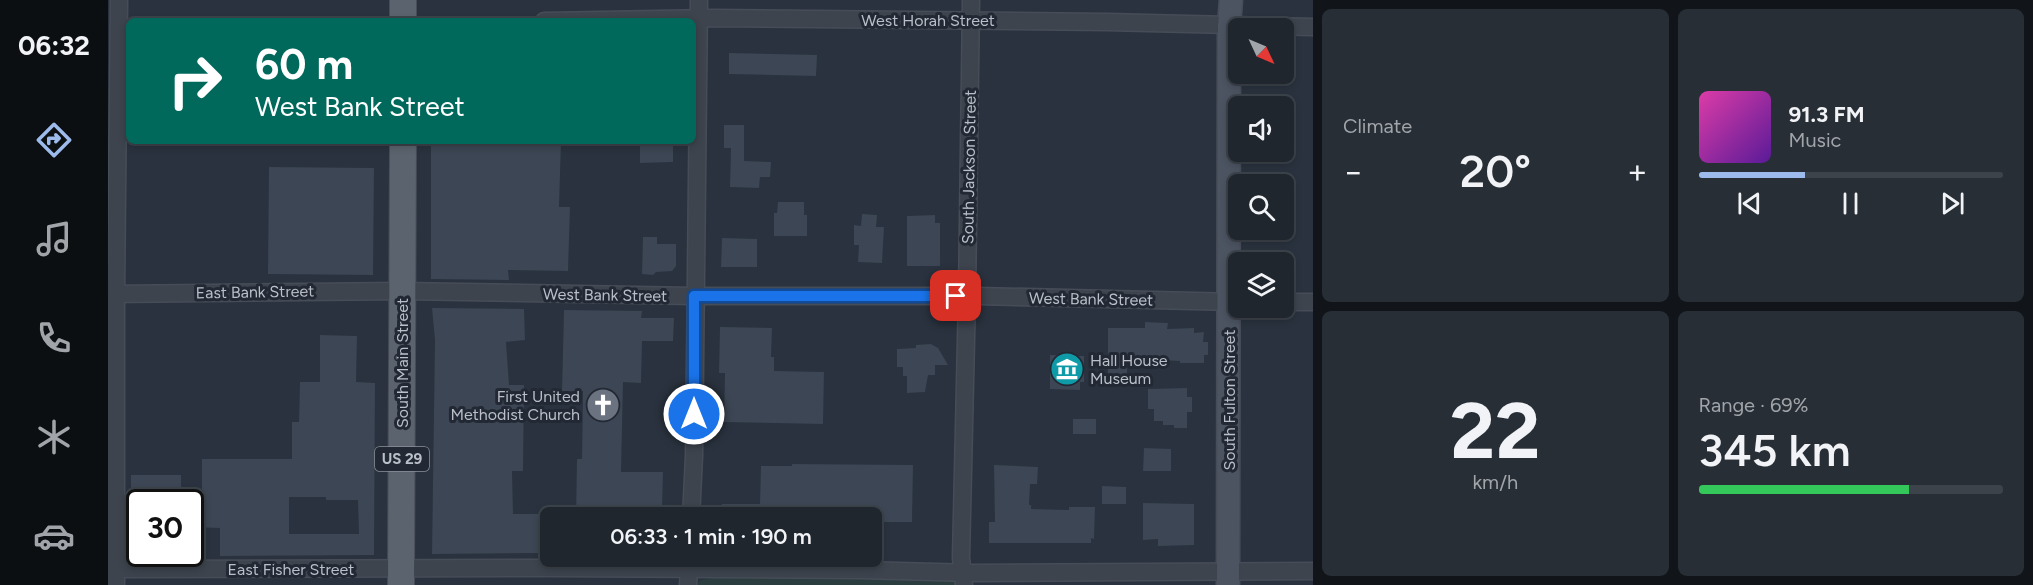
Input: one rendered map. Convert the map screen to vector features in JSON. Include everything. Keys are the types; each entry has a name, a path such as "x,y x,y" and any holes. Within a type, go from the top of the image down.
{"main road":[{"path":"402,18 403,0"},
{"name":"South Main Street","path":"401,577 403,144"}],"street":[{"path":"113,574 112,294 119,0"},
{"path":"691,507 699,0"},
{"name":"South Jackson Street","path":"963,579 961,558 968,296 971,0"},
{"name":"South Fulton Street","path":"1230,18 1231,0"},
{"name":"West Horah Street","path":"698,18 1107,22 1228,26"},
{"name":"West Horah Street","path":"1294,27 1313,27"},
{"name":"South Fulton Street","path":"1230,84 1233,252"},
{"name":"West Bank Street","path":"402,291 694,296 968,296 1228,302"},
{"name":"East Bank Street","path":"112,294 402,291"},
{"path":"1294,302 1313,302"},
{"name":"South Fulton Street","path":"1228,578 1234,318"},
{"name":"East Fisher Street","path":"113,574 401,577 551,568 963,579 1228,578 1313,571"}],"shaded area":[{"path":"720,577 949,580 960,585 696,585 701,580"}],"building":[{"path":"729,53 817,55 816,76 729,74"},
{"path":"724,125 744,125 744,161 771,162 770,177 760,177 759,188 730,187 731,148 724,148"},
{"path":"431,144 561,144 559,207 570,207 568,271 508,270 509,280 431,279"},
{"path":"640,144 673,144 673,162 640,163"},
{"path":"269,167 374,168 373,275 268,274"},
{"path":"778,202 804,202 804,215 807,215 807,236 774,236 774,213 777,213"},
{"path":"862,214 877,215 876,227 884,227 882,263 858,262 859,245 854,245 854,225 861,226"},
{"path":"935,215 935,223 940,223 940,266 907,266 907,216"},
{"path":"643,237 657,237 657,244 676,244 676,266 672,271 656,272 653,275 642,274"},
{"path":"722,238 757,239 757,267 721,267"},
{"path":"432,308 524,309 525,340 506,342 509,385 524,385 523,471 512,471 513,514 540,514 539,553 432,554 435,340"},
{"name":"First United Methodist Church","path":"564,310 642,311 641,318 674,318 673,341 642,341 641,383 623,382 621,472 663,472 662,507 576,507 577,459 582,459 583,391 562,391"},
{"path":"1145,322 1168,323 1167,329 1194,328 1194,333 1204,332 1203,342 1208,342 1208,355 1204,355 1204,363 1180,363 1180,361 1157,360 1157,357 1127,356 1127,375 1108,375 1108,328 1145,328"},
{"path":"720,327 772,328 771,357 774,357 774,371 824,372 823,424 724,422 725,373 719,373"},
{"path":"320,335 357,336 356,382 375,383 374,555 220,556 220,528 204,527 202,459 292,459 292,422 299,422 300,382 320,382","holes":["289,497 326,497 326,500 358,500 359,534 289,534"]},
{"path":"931,344 938,348 948,365 935,365 935,375 928,375 925,392 907,393 907,376 903,376 903,367 897,367 897,349"},
{"name":"Hall House Museum","path":"1050,355 1084,356 1084,382 1080,382 1080,390 1050,389"},
{"path":"1187,388 1187,397 1192,397 1192,412 1187,412 1187,428 1174,428 1174,425 1163,425 1163,421 1154,421 1154,409 1148,409 1148,389"},
{"path":"1073,419 1096,419 1096,434 1073,434"},
{"path":"1144,448 1171,449 1171,471 1143,471"},
{"path":"792,464 913,465 912,522 882,522 882,507 722,507 722,504 760,504 761,466 792,466"},
{"path":"994,465 1038,467 1037,484 1030,484 1029,505 1031,509 1069,510 1069,507 1095,507 1094,539 1091,538 1091,543 989,543 989,522 995,522"},
{"path":"131,475 181,475 181,489 131,489"},
{"path":"1102,486 1126,487 1126,504 1102,504"},
{"path":"1143,503 1194,504 1194,545 1158,546 1158,539 1143,540"}],"place":[{"name":"Hall House Museum","path":"1067,369"},
{"name":"First United Methodist Church","path":"603,405"}],"route":[{"path":"694,414 694,296 956,296"}]}
